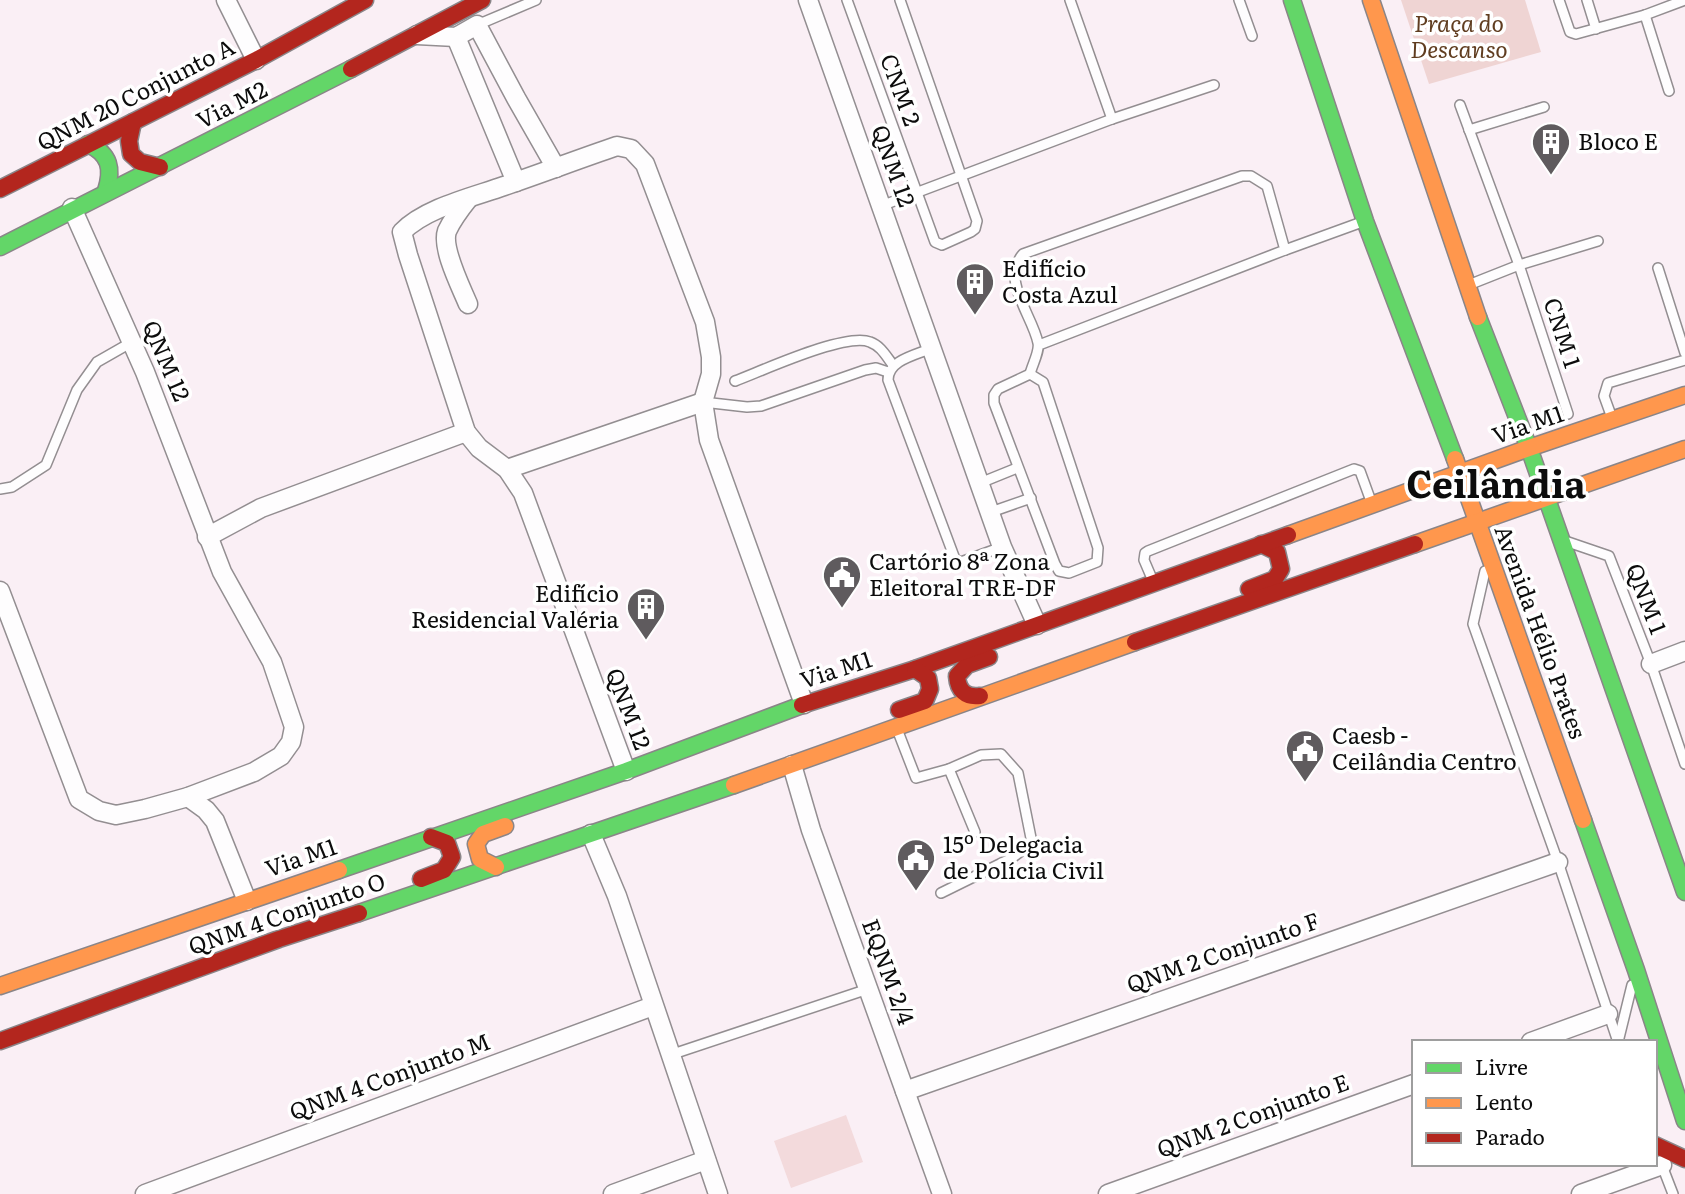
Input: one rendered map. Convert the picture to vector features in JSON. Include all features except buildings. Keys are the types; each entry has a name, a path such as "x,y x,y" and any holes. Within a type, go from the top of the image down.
{"main road":[{"name":"Via M2","path":"256,60 365,0"},
{"name":"Via M2","path":"0,247 482,0"},
{"name":"Avenida Hélio Prates","path":"1292,0 1365,221 1460,473 1684,1111"},
{"path":"1371,0 1466,285 1530,448 1685,892"},
{"name":"QNM 20 Conjunto A","path":"0,189 256,60"},
{"path":"133,121 128,142 134,159 143,165 160,167"},
{"path":"88,144 99,148 108,159 111,179 106,191"},
{"name":"Via M1","path":"0,986 626,771 804,704 915,669 1685,395"},
{"path":"591,834 1685,449"},
{"path":"1175,629 1215,602 1275,579 1281,569 1280,557 1272,548 1261,544"},
{"path":"980,696 968,696 959,688 957,676 967,665 1094,620 1148,587"},
{"path":"720,789 775,756 925,701 930,693 930,683 925,674 915,669"},
{"path":"495,867 484,864 477,855 477,843 485,833 627,783 676,753"},
{"name":"QNM 4 Conjunto O","path":"0,1041 279,939 591,834"},
{"path":"279,939 314,915 444,871 452,861 451,849 443,839 431,837"},
{"path":"1656,1030 1676,1047"},
{"path":"1657,1147 1685,1159"}],"street":[{"path":"226,0 256,60"},
{"name":"QNM 12","path":"807,0 1002,547 1037,625"},
{"path":"416,35 456,37 477,25 556,168"},
{"path":"456,37 516,182"},
{"name":"QNM 12","path":"626,771 523,493 507,470 479,448 466,432 402,232 410,223 423,216 469,198 617,146 631,149 645,164 705,322 712,357 711,374 703,402 709,440 804,704"},
{"path":"468,304 447,250 446,240 447,231 469,198"},
{"name":"QNM 12","path":"0,591 79,799 99,811 116,815 188,797 254,772 281,757 291,742 294,727 272,662 222,572 165,422 72,208"},
{"path":"507,470 703,402"},
{"path":"207,537 261,508 466,432"},
{"path":"1651,664 1685,651"},
{"name":"EQNM 2/4","path":"792,765 811,830 942,1194"},
{"path":"215,821 220,784"},
{"path":"188,797 206,810 215,821 247,901"},
{"path":"591,834 617,896 718,1194"},
{"name":"QNM 2 Conjunto F","path":"905,1091 1558,862"},
{"name":"QNM 4 Conjunto M","path":"145,1194 653,1006"},
{"path":"1536,1040 1608,1014"},
{"name":"QNM 2 Conjunto E","path":"1108,1194 1412,1085"},
{"path":"613,1194 706,1160"},
{"path":"1581,1194 1662,1165"}],"lane":[{"path":"477,25 536,0"},
{"name":"CNM 2","path":"847,0 935,242 942,245 971,232 977,221 900,0"},
{"path":"1070,0 1112,119"},
{"path":"1239,0 1252,36"},
{"path":"1559,0 1570,32 1576,34 1645,15 1685,0"},
{"path":"1587,0 1596,29"},
{"path":"1645,15 1668,91"},
{"path":"881,206 1112,119 1214,85"},
{"name":"CNM 1","path":"1461,105 1519,265 1568,414"},
{"path":"1469,130 1544,107"},
{"path":"1030,374 1043,382 1098,548 1097,562 1069,573 1059,571 1017,468 994,395 998,389 1030,374 1039,345 1016,285 1016,265 1023,254 1242,176 1251,176 1267,186 1285,250"},
{"path":"1039,345 1365,221"},
{"path":"1466,285 1519,265 1598,241"},
{"path":"1658,268 1685,352"},
{"path":"735,381 845,340 870,341 881,348 891,368 888,380 955,559 961,562 1002,547"},
{"path":"0,489 12,487 46,465 77,390 97,362 132,342"},
{"path":"703,402 761,406 865,370 891,368 932,348"},
{"name":"CNM 1","path":"1613,420 1604,396 1608,383 1685,360"},
{"path":"980,483 1017,468"},
{"path":"1148,587 1144,560 1148,551 1354,468 1360,471 1373,506"},
{"path":"991,512 1031,498"},
{"name":"QNM 1","path":"1561,540 1609,556 1651,664"},
{"path":"1488,556 1473,624 1558,862 1617,1040"},
{"path":"1651,664 1685,764"},
{"path":"896,727 916,778 948,769 981,755 1001,754 1018,773 1032,843 1012,858 942,893"},
{"path":"948,769 975,832"},
{"path":"1618,1040 1636,970"},
{"path":"670,1055 868,989"},
{"path":"1657,1151 1673,1194"}],"green space":[{"name":"Praça do Descanso","path":"1401,0 1525,0 1541,52 1429,84"}],"shaded area":[{"path":"846,1115 863,1162 791,1188 774,1141"}],"traffic: fast":[{"path":"1292,0 1365,221 1455,459"},
{"path":"0,247 351,69"},
{"path":"88,144 101,152 108,163 106,191"},
{"path":"1478,317 1529,448 1685,892"},
{"path":"339,870 626,771 802,705"},
{"path":"359,913 734,785"},
{"path":"1583,820 1685,1121"}],"traffic: slow":[{"path":"1371,0 1478,317"},
{"path":"1288,535 1685,395"},
{"path":"1415,544 1685,449"},
{"path":"1455,459 1583,820"},
{"path":"734,785 1135,642"},
{"path":"496,867 480,859 476,844 483,834 505,826"},
{"path":"0,986 339,870"}],"traffic: jam":[{"path":"0,189 256,60 365,0"},
{"path":"351,69 482,0"},
{"path":"133,122 129,141 131,154 140,162 160,167"},
{"path":"802,705 915,669 1288,535"},
{"path":"1249,589 1275,579 1281,569 1277,552 1261,544"},
{"path":"1135,642 1415,544"},
{"path":"980,696 970,696 963,692 957,676 967,665 989,657"},
{"path":"899,710 925,701 930,689 928,678 915,669"},
{"path":"421,879 444,870 452,857 447,843 431,837"},
{"path":"0,1041 279,939 359,913"},
{"path":"1657,1146 1685,1159"}],"place":[{"name":"Bloco E","path":"1551,176"},
{"name":"Edifício Costa Azul","path":"975,316"},
{"name":"Cartório 8ª Zona Eleitoral TRE-DF","path":"842,609"},
{"name":"Edifício Residencial Valéria","path":"646,641"},
{"name":"Caesb - Ceilândia Centro","path":"1305,783"},
{"name":"15º Delegacia de Polícia Civil","path":"916,892"}],"district":[{"name":"Ceilândia","path":"1496,485"}]}
